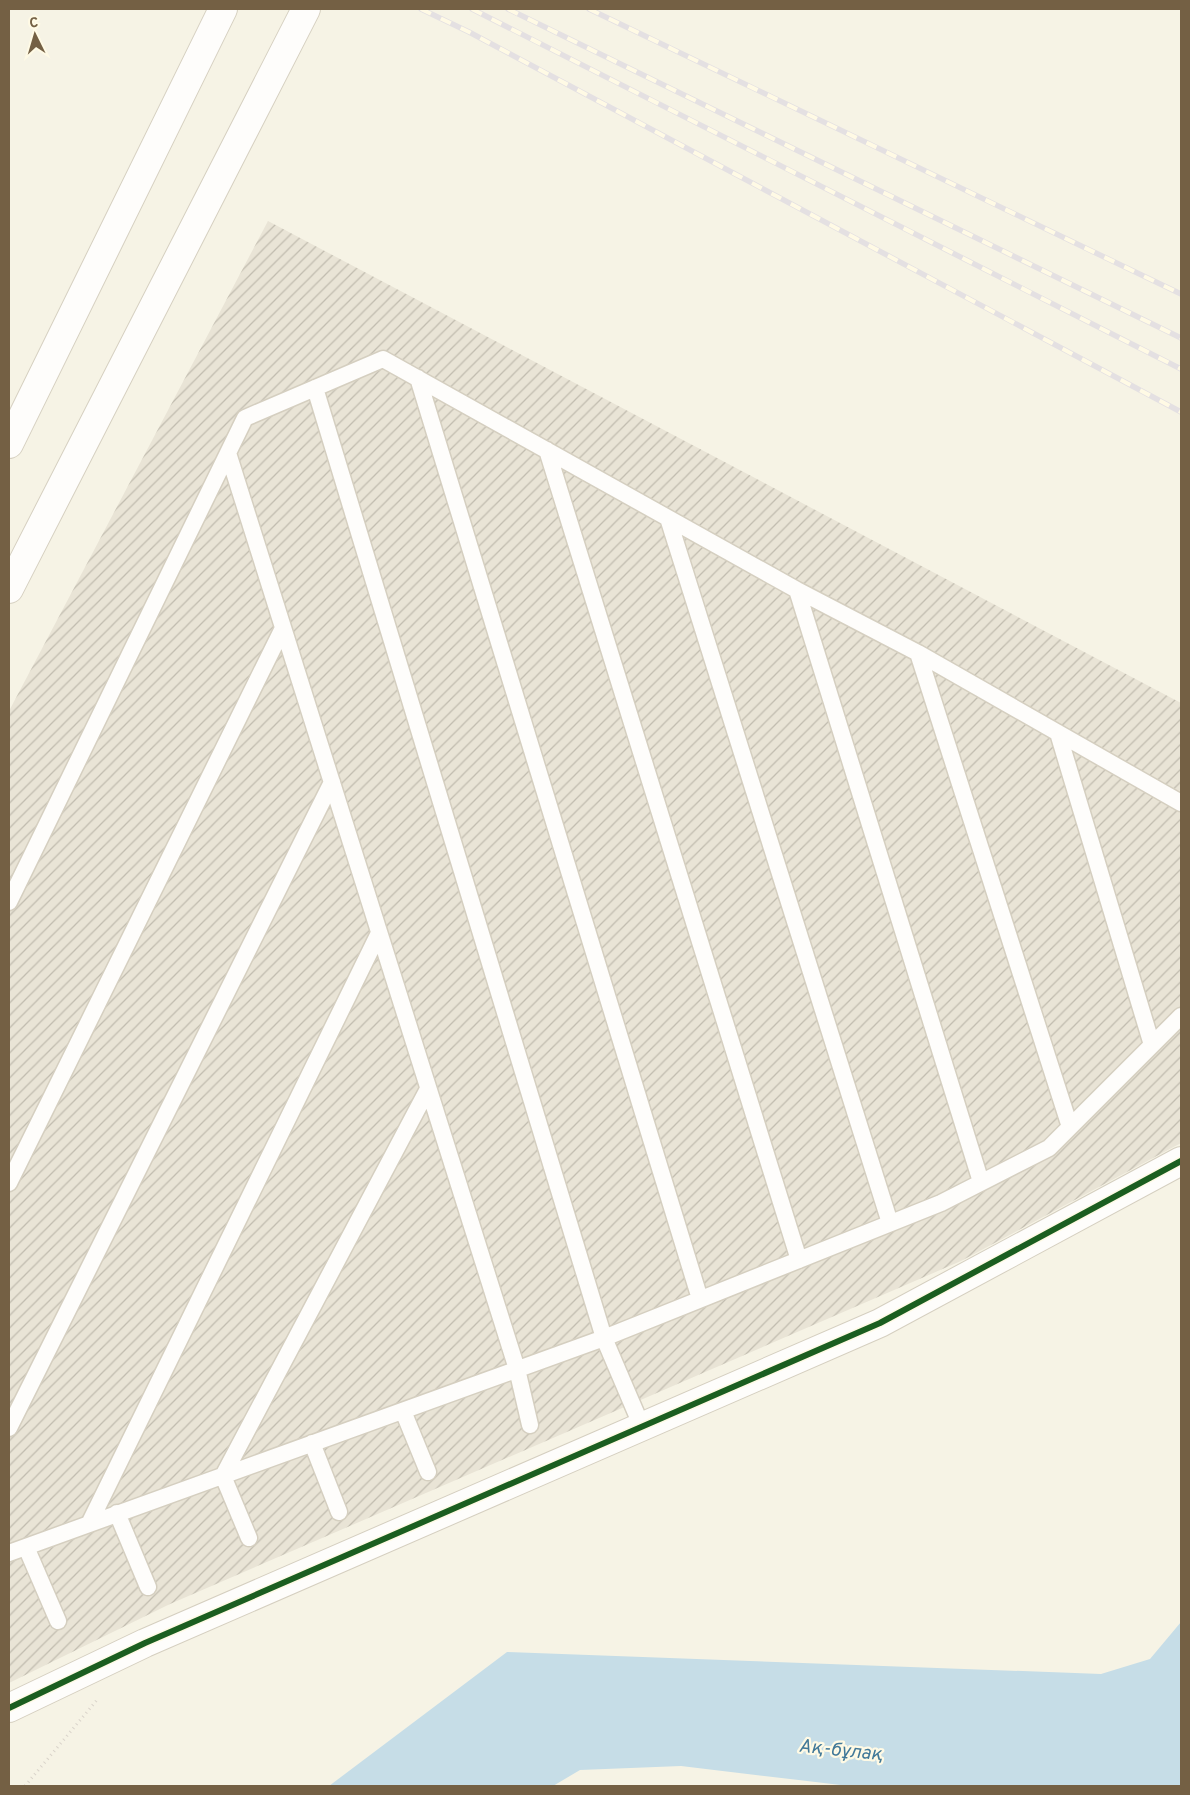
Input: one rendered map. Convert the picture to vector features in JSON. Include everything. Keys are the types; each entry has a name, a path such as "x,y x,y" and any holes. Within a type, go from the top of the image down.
{"street":[{"path":"9,444 223,9"},
{"path":"9,589 306,9"},
{"path":"9,1708 145,1643 880,1323 1181,1161"}],"lane":[{"path":"9,902 245,418 384,359 797,590 918,653 1181,803"},
{"path":"418,378 700,1299"},
{"path":"315,388 604,1338 642,1426"},
{"path":"547,450 799,1260"},
{"path":"228,453 517,1369 530,1424"},
{"path":"668,518 890,1224"},
{"path":"797,590 981,1182"},
{"path":"9,1182 283,628"},
{"path":"918,653 1070,1127"},
{"path":"1058,733 1152,1045"},
{"path":"9,1428 332,782"},
{"path":"89,1524 379,932"},
{"path":"9,1553 604,1338 941,1203 1049,1148 1181,1016"},
{"path":"223,1476 428,1089"},
{"path":"403,1411 428,1472"},
{"path":"312,1443 339,1512"},
{"path":"223,1476 250,1538"},
{"path":"118,1514 148,1587"},
{"path":"26,1547 58,1621"}],"path":[{"path":"25,1786 101,1696"}],"shaded area":[{"path":"268,221 1181,703 1181,1143 961,1261 170,1604 9,1683 9,711"}],"water":[{"name":"Ақ-бұлақ","path":"1181,1622 1181,1785 1179,1786 849,1786 681,1766 580,1770 553,1786 329,1786 507,1652 1101,1674 1150,1659"}],"railway":[{"path":"421,9 469,32 1181,412"},
{"path":"472,9 1181,369"},
{"path":"508,9 1181,338"},
{"path":"589,9 1181,294"}],"cycle path":[{"path":"9,1708 145,1643 880,1323 1181,1161"}]}
